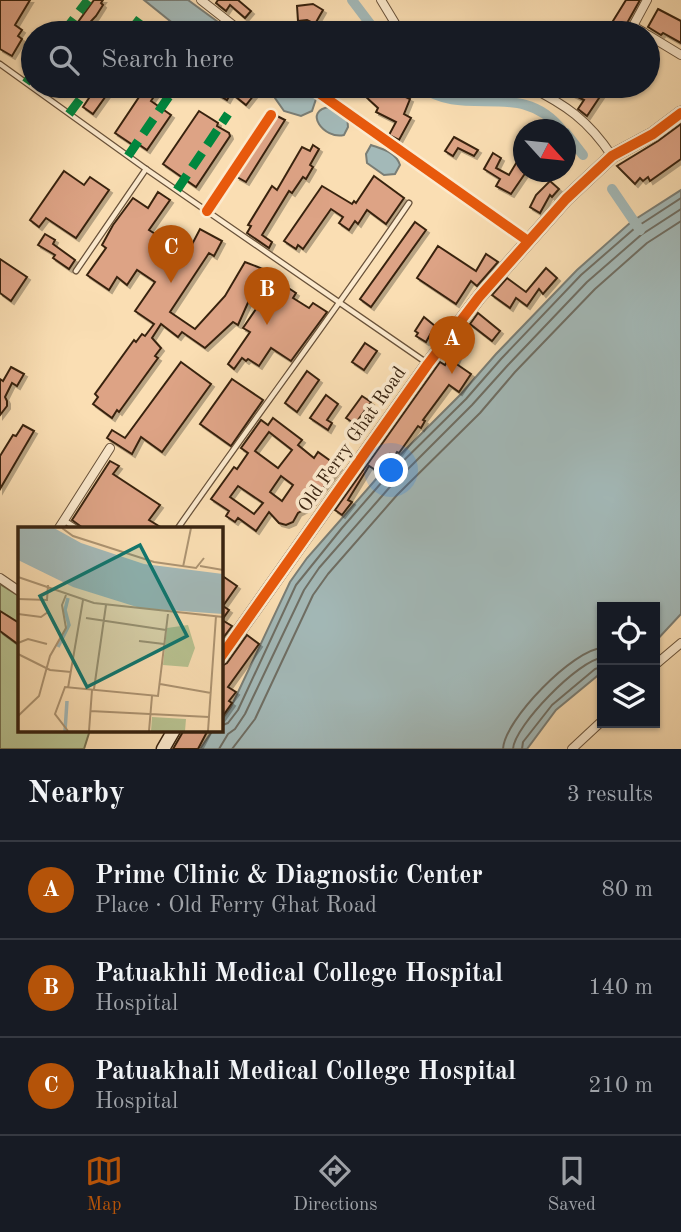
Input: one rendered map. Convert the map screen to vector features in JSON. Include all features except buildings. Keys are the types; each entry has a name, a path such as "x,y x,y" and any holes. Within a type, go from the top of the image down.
{"street":[{"path":"201,0 228,21"},
{"path":"381,0 394,21"},
{"path":"636,21 647,0"},
{"path":"660,42 681,55"},
{"path":"326,98 528,241"},
{"path":"553,98 594,130 612,156"},
{"name":"Old Ferry Ghat Road","path":"222,655 428,364 479,297 566,199 612,156 653,134 681,113"},
{"path":"206,211 271,115"},
{"path":"62,525 110,448"},
{"path":"0,578 18,590"},
{"path":"660,661 681,643"},
{"path":"572,749 597,726"},
{"path":"163,749 173,732"}],"lane":[{"path":"0,64 21,79"},
{"path":"47,98 428,364"},
{"path":"76,271 146,169"},
{"path":"179,527 341,303 409,203"}],"green space":[{"path":"0,584 18,595 18,622 0,611"},
{"path":"0,631 18,644 18,732 89,732 84,749 0,749"}],"water":[{"path":"144,0 188,0 217,21 170,21"},
{"path":"275,98 316,98 312,111 301,116 284,111"},
{"path":"330,107 347,115 348,127 344,135 329,133 319,124 318,113"},
{"path":"371,145 395,157 400,165 395,174 384,175 367,163 366,154"},
{"path":"681,190 681,614 660,637 660,602 597,602 597,676 556,710 527,749 200,749 212,732 222,732 222,720 231,707 290,582 307,558 377,478 461,394 577,270 631,222"}],"waterway":[{"path":"352,0 368,21"},
{"path":"447,98 511,102 529,106 550,119"},
{"path":"576,146 583,155"},
{"path":"612,189 640,230"}],"marked path":[{"path":"72,21 88,0"},
{"path":"138,21 144,13"},
{"path":"69,114 81,98"},
{"path":"128,156 168,98"},
{"path":"177,190 228,114"}],"cycle path":[{"path":"326,98 528,241"},
{"path":"222,655 428,364 479,297 566,199 612,156 653,134 681,113"},
{"path":"207,211 271,115"}],"place":[{"name":"Patuakhali Medical College Hospital","path":"171,283"},
{"name":"Patuakhli Medical College Hospital","path":"267,325"},
{"name":"Prime Clinic & Diagnostic Center","path":"452,374"}]}
